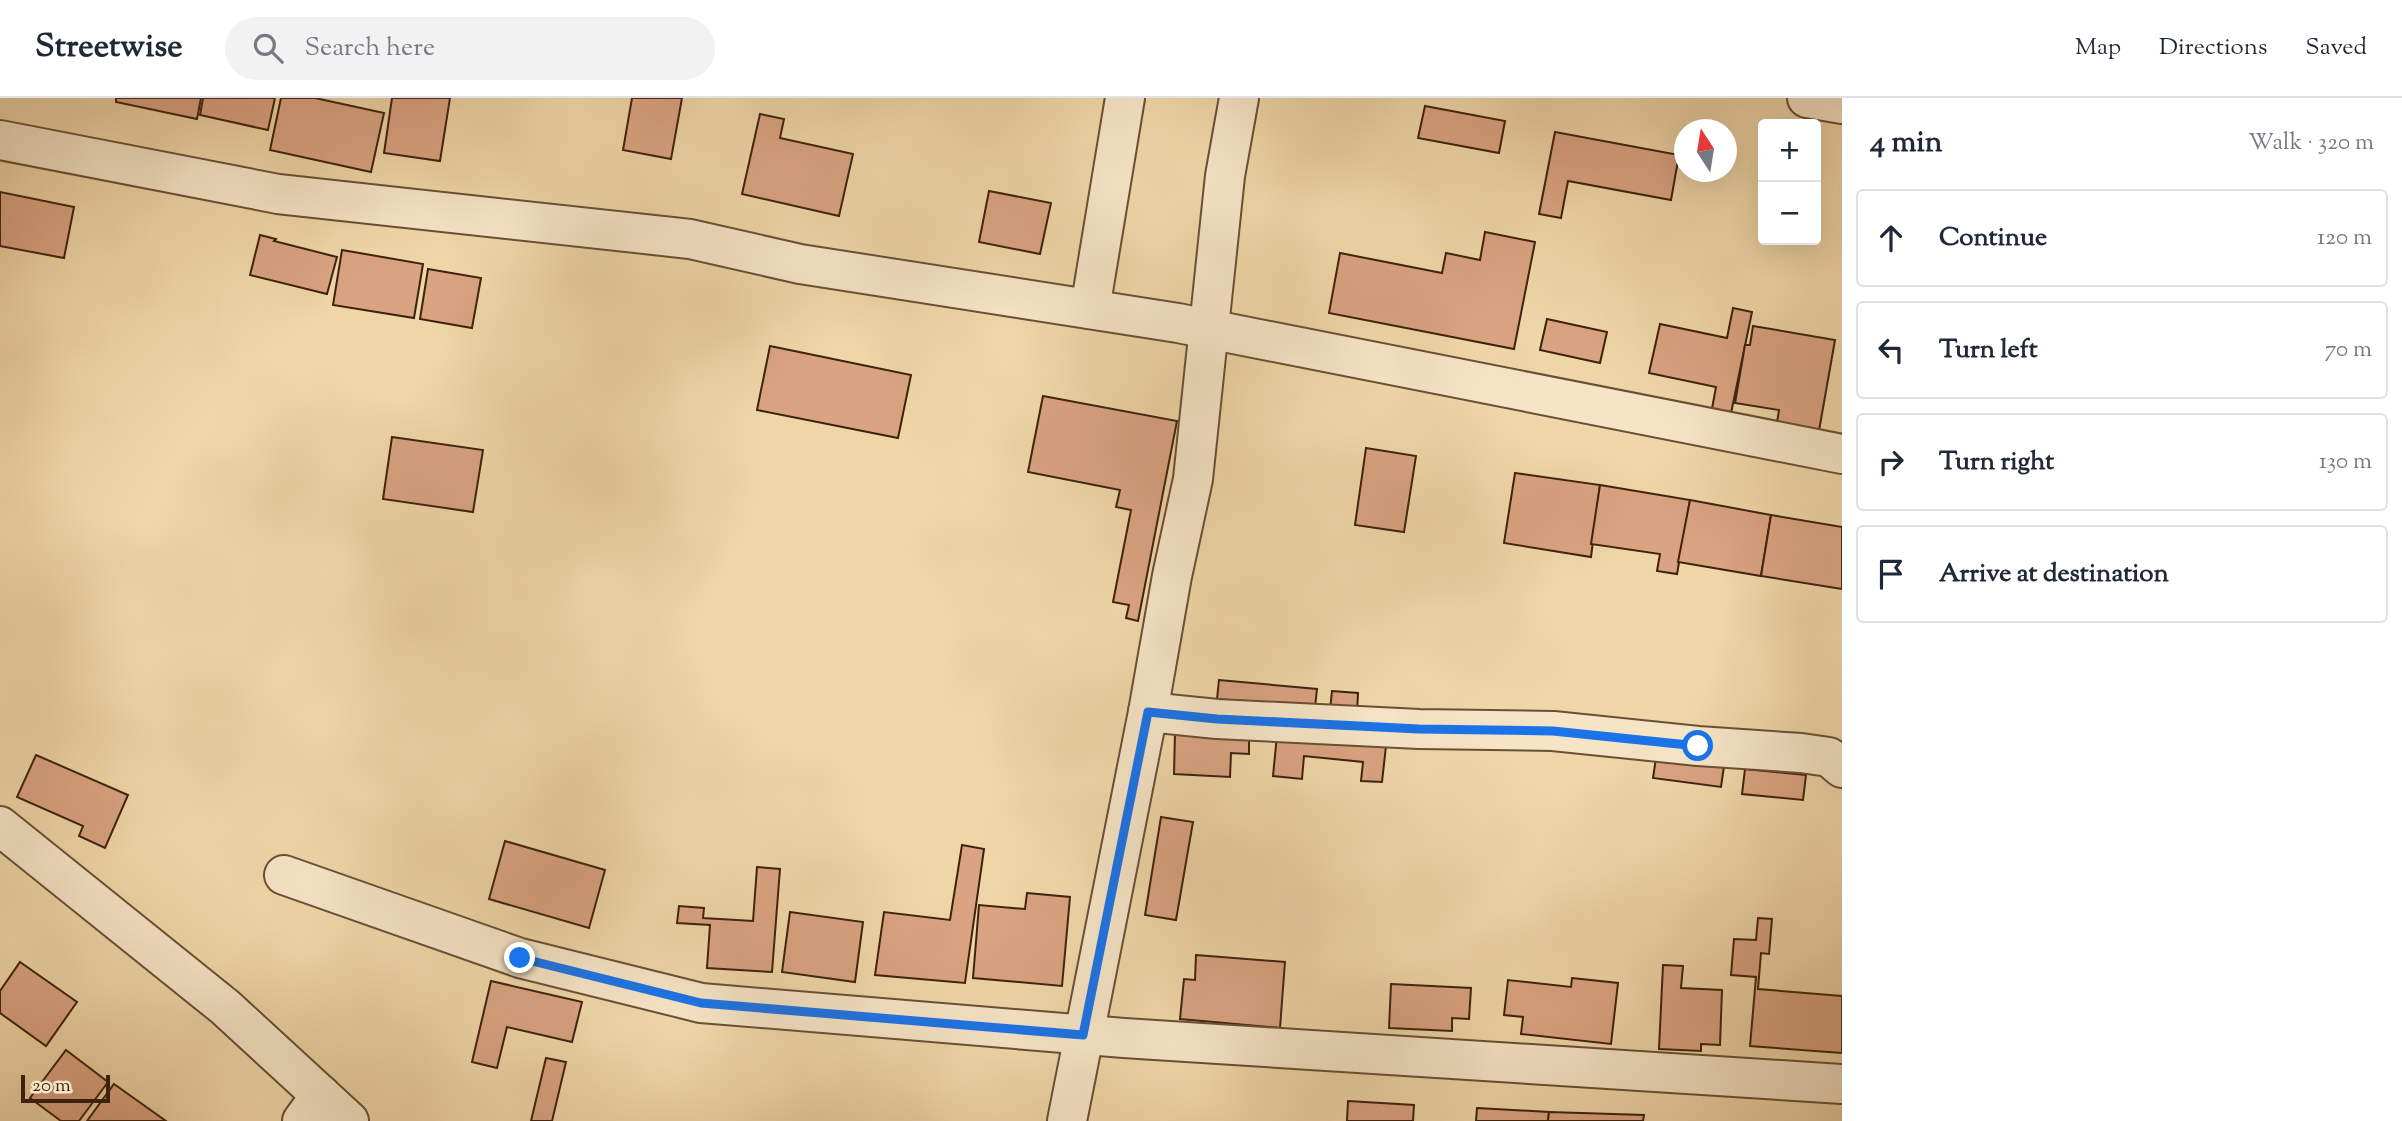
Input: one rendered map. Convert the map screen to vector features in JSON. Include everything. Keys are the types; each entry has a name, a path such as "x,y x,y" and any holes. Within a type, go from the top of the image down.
{"street":[{"path":"1090,309 1125,98"},
{"path":"1067,1121 1193,479 1225,176 1239,98"},
{"path":"1807,98 1842,104"},
{"path":"0,140 278,194 690,239 800,264 1209,330 1842,454"},
{"path":"1148,712 1217,719 1419,729 1553,731 1698,746 1801,753 1829,757 1842,768"},
{"path":"0,826 225,1007 312,1108 349,1121"},
{"path":"284,875 520,958 701,1003 1083,1035 1842,1084"}],"building":[{"path":"116,98 201,98 197,119 116,102"},
{"path":"203,98 275,98 268,130 200,115"},
{"path":"281,98 315,98 384,113 371,172 270,150"},
{"path":"392,98 450,98 440,161 384,153"},
{"path":"632,98 682,98 671,159 623,150"},
{"path":"1425,106 1505,121 1499,153 1418,138"},
{"path":"760,114 784,119 780,138 853,154 839,216 742,194"},
{"path":"1555,132 1674,154 1671,200 1568,181 1561,218 1539,214"},
{"path":"989,191 1051,203 1040,254 979,242"},
{"path":"0,192 74,207 64,258 0,246"},
{"path":"1485,232 1535,242 1514,349 1329,313 1340,253 1442,273 1446,253 1480,260"},
{"path":"260,235 337,257 327,294 250,275"},
{"path":"342,250 423,264 414,318 333,305"},
{"path":"428,269 481,278 472,328 420,319"},
{"path":"1733,308 1752,312 1730,418 1711,414 1716,387 1649,373 1660,324 1727,338"},
{"path":"1547,319 1607,332 1600,363 1540,350"},
{"path":"1753,326 1835,340 1817,442 1775,435 1779,410 1735,403 1745,345 1750,345"},
{"path":"770,346 911,375 898,438 757,410"},
{"path":"1043,396 1177,421 1138,621 1126,618 1129,605 1113,602 1131,510 1116,507 1120,490 1028,472"},
{"path":"392,437 483,450 473,512 383,499"},
{"path":"1366,448 1416,456 1404,532 1355,525"},
{"path":"1515,473 1600,485 1591,557 1504,543"},
{"path":"1600,485 1690,500 1677,574 1657,571 1660,554 1591,544"},
{"path":"1690,500 1771,515 1761,576 1678,562"},
{"path":"1771,515 1842,527 1842,589 1761,576"},
{"path":"1219,680 1317,689 1315,707 1217,699"},
{"path":"1332,691 1358,693 1357,713 1330,710"},
{"path":"1175,732 1249,735 1249,754 1231,753 1230,777 1174,774"},
{"path":"1277,735 1386,746 1382,782 1361,781 1363,762 1304,756 1302,779 1273,776"},
{"path":"36,755 128,795 105,848 79,836 83,826 17,797"},
{"path":"1656,758 1724,766 1721,787 1653,778"},
{"path":"1745,769 1806,775 1803,800 1742,794"},
{"path":"1161,817 1193,822 1176,920 1145,915"},
{"path":"505,841 605,870 589,928 489,899"},
{"path":"962,845 984,849 965,983 875,975 884,912 950,920"},
{"path":"757,867 780,869 772,972 707,968 710,925 677,923 679,906 704,908 703,918 753,921"},
{"path":"1027,893 1070,897 1062,986 973,978 979,905 1025,909"},
{"path":"790,912 863,922 855,982 782,972"},
{"path":"1758,918 1772,919 1769,954 1761,953 1758,989 1842,996 1842,1053 1750,1046 1756,977 1731,975 1734,939 1756,940"},
{"path":"1196,955 1285,962 1280,1028 1180,1019 1184,979 1195,980"},
{"path":"20,962 77,1002 46,1046 0,1013 0,991"},
{"path":"1663,965 1683,966 1681,988 1722,990 1720,1045 1701,1044 1701,1051 1659,1049"},
{"path":"1572,978 1618,983 1611,1044 1521,1034 1523,1017 1504,1015 1508,980 1571,987"},
{"path":"491,981 582,1002 572,1042 507,1027 497,1068 472,1062"},
{"path":"1391,984 1471,988 1469,1019 1452,1018 1452,1031 1389,1028"},
{"path":"66,1050 108,1082 79,1121 61,1121 30,1098"},
{"path":"546,1058 566,1062 552,1121 531,1121"},
{"path":"114,1084 166,1121 87,1121"},
{"path":"1348,1101 1414,1105 1413,1121 1347,1121"},
{"path":"1477,1108 1549,1112 1548,1121 1476,1121"},
{"path":"1549,1112 1644,1115 1643,1121 1548,1121"}],"route":[{"path":"520,958 701,1003 1083,1035 1148,712 1217,719 1419,729 1553,731 1698,746"}]}
